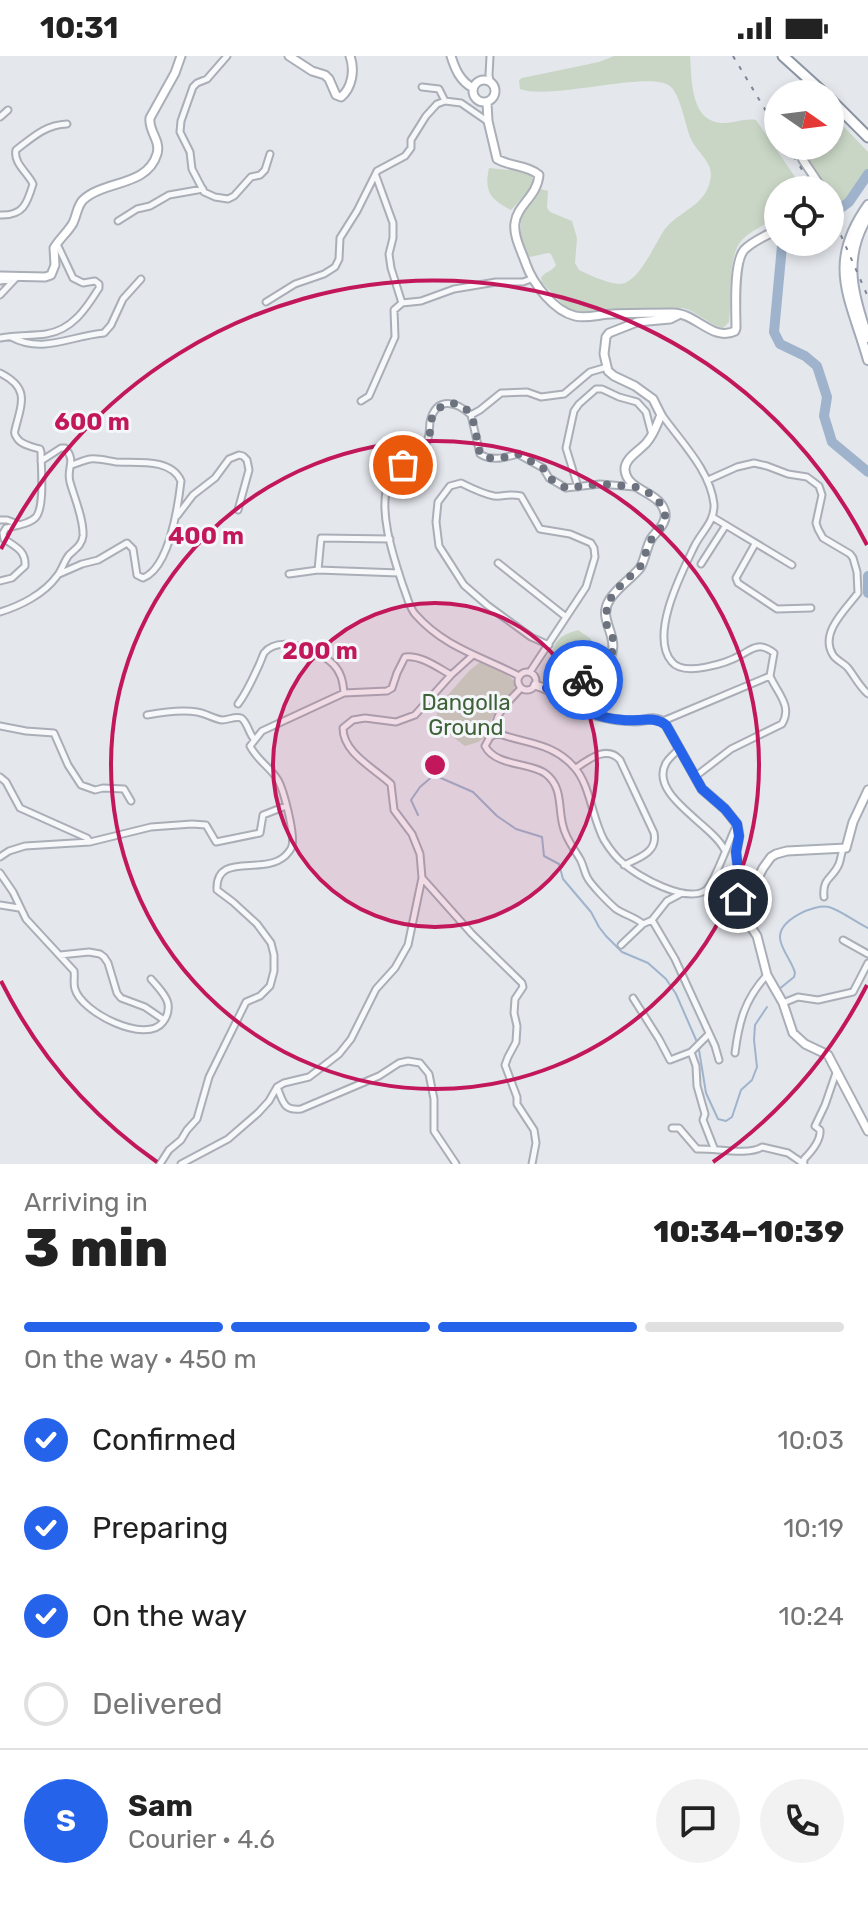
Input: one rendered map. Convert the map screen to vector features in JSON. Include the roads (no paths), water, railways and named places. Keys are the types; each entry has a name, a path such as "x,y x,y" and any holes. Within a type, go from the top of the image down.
{"highway":[{"path":"783,56 806,80"},
{"path":"844,113 868,137"}],"main road":[{"path":"868,205 849,242 844,277 849,305 868,360"},
{"path":"868,216 856,244 851,273 855,300 868,338"}],"street":[{"path":"0,278 51,275 55,265 54,248 73,223 84,198 97,190 137,176 151,166 158,149 149,124 150,118 181,56"},
{"path":"227,56 207,79 193,87 181,121 180,132 190,152 192,169 204,192 228,199 251,177 265,170 270,154"},
{"path":"289,56 312,71 325,75 336,95 341,97 351,81 353,69 350,56"},
{"path":"451,56 458,74 465,84 473,88"},
{"path":"473,88 475,100 483,103 495,96 489,75 490,56"},
{"path":"473,88 480,80 490,81"},
{"path":"422,87 439,89 445,101"},
{"path":"266,302 295,284 335,267 339,259 340,238 377,171 405,156 411,148 411,140 437,104 445,101 461,103 488,121"},
{"path":"487,103 497,159 532,169 539,175 538,186 518,213 515,223 531,279 560,308 573,316 682,313 719,334 728,335 735,331 740,257 745,249 764,237"},
{"path":"0,117 8,110"},
{"path":"0,215 17,214 25,206 33,184 16,161 16,150 41,130 67,124"},
{"path":"375,175 393,223 389,254 402,303"},
{"path":"118,221 169,195 203,189"},
{"path":"0,338 50,334 61,329 77,320 99,288 95,281 83,283 73,278 56,244"},
{"path":"0,295 15,278"},
{"path":"11,337 50,346 82,335 104,333 123,299 141,279"},
{"path":"361,401 369,396 395,337 394,310 402,303 421,301 454,289 531,279"},
{"path":"682,313 670,319 637,322 609,333 604,354 608,371 653,399 707,480 714,503 714,518 694,547 669,605 665,653 674,665 682,669 704,668 760,647 771,649 774,653 770,676 787,710 782,724 731,749 696,776"},
{"path":"471,415 501,393 527,392 541,397 564,394 590,372 607,367"},
{"path":"0,373 19,386 21,392 14,433 16,438 40,449 41,461 41,500 35,519 6,528 3,533 4,539 24,553 25,566 12,578 0,581"},
{"path":"578,487 566,448 574,411 596,389 637,402 646,412 652,435"},
{"path":"519,676 472,656 432,631 412,611 390,539 385,507 391,479 424,447 430,435 431,420 439,407 449,403 460,404 471,415 480,454 485,457 497,459 518,454 543,468 549,478 566,488 600,484 636,487 649,493 661,504 665,513 665,522 651,540 640,567 607,603 606,623 614,641 611,658 592,678 547,688"},
{"path":"636,487 625,472 626,462 646,444 661,415"},
{"path":"0,612 49,587 83,536 68,477 72,465 69,451 65,448 41,461"},
{"path":"177,517 193,495 215,478 229,459 239,455 247,460 249,470 238,510"},
{"path":"59,574 98,560 127,543 133,549 137,575 147,577 160,562 177,517 181,481 171,469 153,463 93,459 72,465"},
{"path":"707,480 754,463 807,477 819,486 822,495 816,523 818,529 823,538 850,554 858,582 858,593 833,625 829,642 831,652 868,694"},
{"path":"530,672 549,645 586,587 595,557 594,548 591,543 570,534 540,529 521,496 509,493 495,496 461,483 450,486 438,502 436,522 439,546 464,585 531,637 549,645"},
{"path":"714,518 792,565"},
{"path":"0,520 20,525"},
{"path":"701,564 726,525"},
{"path":"318,570 321,538 390,539"},
{"path":"755,544 736,578 738,583 777,609 811,608"},
{"path":"498,563 566,617"},
{"path":"289,574 318,570 399,573"},
{"path":"238,704 265,652 279,645 300,645 321,655 339,672 344,693"},
{"path":"181,1164 228,1139 258,1113 277,1087 309,1077 339,1054 351,1039 376,989 395,968 408,945 414,924 422,878 420,854 412,834 394,810 391,784 349,747 342,733 343,728 353,720 365,718 396,722 408,719 472,656"},
{"path":"160,1164 197,1119 209,1077 246,1002 260,996 270,986 274,971 271,943 257,924 217,890 216,883 220,873 226,869 265,866 282,858 293,846 292,829 278,780 254,753 250,746 254,739 262,731 344,693 387,691 392,688 405,657 431,663 451,675"},
{"path":"530,672 536,679 535,685 529,690 521,688 519,676 530,672"},
{"path":"662,721 770,676"},
{"path":"535,685 547,688 597,716 621,720 654,719 666,725 702,789 737,824 738,899 743,915 757,936 767,975 783,1003 793,1033 805,1044 828,1055 868,1131"},
{"path":"497,733 497,716 521,688"},
{"path":"147,715 166,711 196,711 222,720 240,718 254,739"},
{"path":"0,726 54,733 81,785 95,790 124,789 131,801"},
{"path":"643,924 616,909 587,878 562,824 557,788 545,773 492,755 485,746 490,737 497,733 531,741 562,755 576,768 604,839 624,865 648,881 682,893 704,891 714,881 737,824"},
{"path":"679,749 664,767 664,782 677,802 716,836 725,850"},
{"path":"576,768 601,753 617,755 620,760 655,841 653,848 645,855 624,865"},
{"path":"0,777 20,808 90,842"},
{"path":"824,897 825,881 839,866 853,822 868,790"},
{"path":"0,857 25,846 90,842 151,827 192,824 206,825 216,842 226,841 260,833 263,815 286,806"},
{"path":"742,909 763,868 776,854 843,849"},
{"path":"0,873 26,919 74,971 75,989 85,1004 126,1027 146,1031 154,1029 160,1026 168,1013 168,1002 151,979"},
{"path":"422,878 472,934 522,983 523,987 515,999 516,1042 505,1065 517,1104 534,1130 536,1143 532,1164"},
{"path":"621,945 643,924 652,920 667,901 682,893"},
{"path":"0,905 20,909"},
{"path":"652,920 675,959 719,1060"},
{"path":"843,940 868,954"},
{"path":"59,955 89,952 104,957 121,998 145,1007 164,1020"},
{"path":"783,1003 798,997 818,1000 853,992 868,963"},
{"path":"735,1053 743,1014 754,989 767,975"},
{"path":"633,998 670,1060 691,1052 709,1034"},
{"path":"691,1052 705,1114 703,1120 714,1148"},
{"path":"277,1087 285,1106 292,1110 301,1109 379,1076 399,1063 420,1063 429,1074 434,1099 434,1131 456,1164"},
{"path":"672,1128 679,1128 697,1149 753,1152 762,1147 788,1153 804,1163 821,1135 815,1126 837,1072"}],"waterway":[{"path":"844,206 868,174"},
{"path":"781,256 774,332 780,344 805,356 817,366 827,397 824,416 832,442 868,472"},
{"path":"868,576 868,593"},
{"path":"418,815 411,800 434,775 473,792 497,816 516,829 542,837 544,856 559,864 563,879 591,912 606,936 622,952 648,963 666,979 697,1042"},
{"path":"778,990 795,973 780,938 781,931 791,919 814,908 829,907 868,928"},
{"path":"699,1050 706,1093 718,1119 726,1121 732,1117 741,1090 752,1080 757,1067 755,1025 767,1007"}],"railway":[{"path":"733,56 764,108"},
{"path":"796,160 806,176"},
{"path":"844,242 868,297"}],"park label":[{"name":"Dangolla Ground","path":"466,714"}]}
